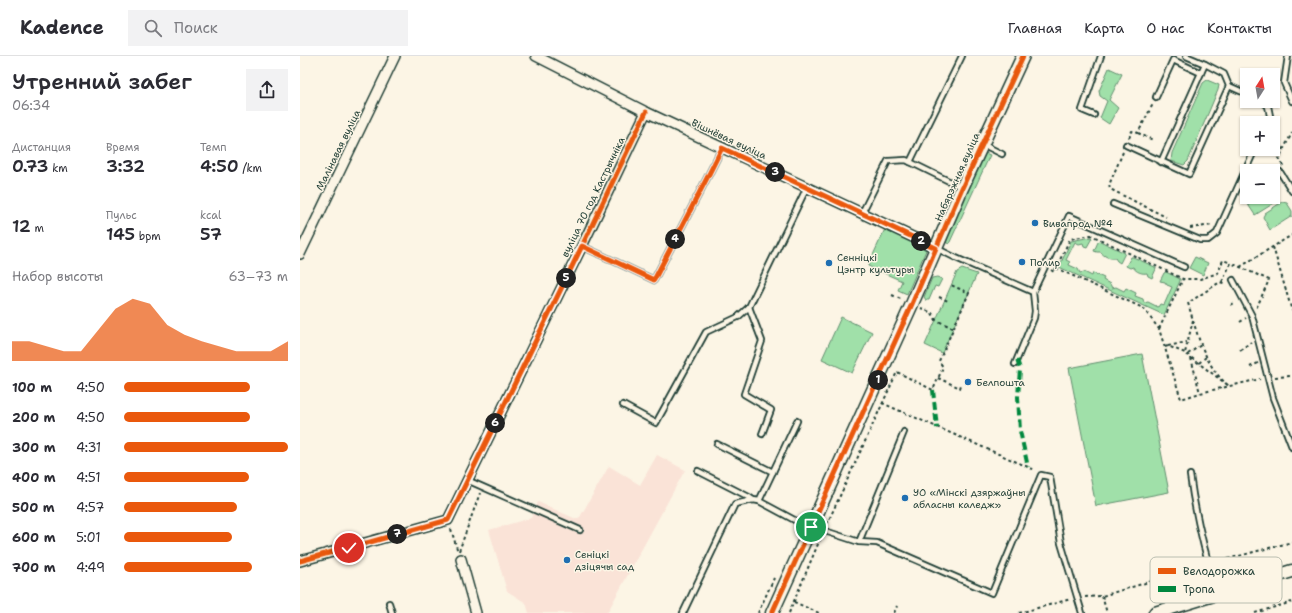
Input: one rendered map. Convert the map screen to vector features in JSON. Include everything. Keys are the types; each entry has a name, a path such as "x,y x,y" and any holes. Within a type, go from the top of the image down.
{"street":[{"name":"Малінавая вуліца","path":"300,254 395,56"},
{"name":"Набярэжная вуліца","path":"772,613 912,304 962,188 1023,56"},
{"name":"Вішнёвая вуліца","path":"542,57 646,112 936,248"},
{"name":"вуліца 70 год Кастрычніка","path":"448,520 646,112"},
{"path":"300,561 448,520"},
{"path":"461,559 476,613"},
{"path":"1282,574 1292,571"},
{"path":"1155,613 1188,603"}],"lane":[{"path":"910,162 962,56"},
{"path":"1094,115 1082,110 1101,56"},
{"path":"1186,56 1224,74 1229,86 1240,91"},
{"path":"1288,56 1284,83 1292,101"},
{"path":"1156,97 1173,60 1201,73"},
{"path":"1161,162 1205,64"},
{"path":"1126,145 1189,174 1229,86"},
{"path":"982,144 1002,154"},
{"path":"582,246 654,280 722,148"},
{"path":"1113,204 1200,240 1208,240 1217,233 1252,156"},
{"path":"862,213 888,161 906,160 962,188"},
{"path":"1280,172 1292,191"},
{"path":"624,405 656,423 706,332 738,317 749,307 807,187"},
{"path":"1015,364 1036,311 1033,292 1069,216 1184,267"},
{"path":"936,248 963,262 1033,292"},
{"path":"1233,280 1250,316 1273,398 1292,447"},
{"path":"749,307 762,341 744,394 771,410 762,434"},
{"path":"759,501 797,421"},
{"path":"859,542 904,432"},
{"path":"717,444 773,472"},
{"path":"698,471 753,500"},
{"path":"683,613 735,504 753,500 759,501 800,523 811,527 859,542 877,543 992,593 1041,475 1050,477 1061,543 1082,613"},
{"path":"1190,475 1207,557"},
{"path":"467,480 580,530"},
{"path":"389,603 392,613"}],"path":[{"path":"1138,133 1156,97"},
{"path":"1153,140 1132,131 1109,185 1110,189 1167,217"},
{"path":"1286,169 1279,158 1292,133"},
{"path":"1189,228 1215,224"},
{"path":"1046,267 1054,272 1070,239 1091,235 1183,279 1200,279 1218,273 1223,260 1269,280 1256,310 1250,316 1250,322"},
{"path":"1240,267 1292,235"},
{"path":"1273,247 1292,311"},
{"path":"1229,386 1220,379 1206,357 1188,303 1222,282 1231,263"},
{"path":"1056,268 1142,308 1159,329 1181,399 1200,393 1262,379 1261,373"},
{"path":"1159,329 1183,279"},
{"path":"1222,282 1230,286"},
{"path":"789,613 824,531 897,372 933,390 943,367 939,361 969,293 951,285"},
{"path":"939,297 948,301"},
{"path":"1231,305 1239,300"},
{"path":"932,313 936,320 953,328"},
{"path":"1186,354 1187,342 1193,320"},
{"path":"1240,350 1254,340"},
{"path":"1165,347 1187,342"},
{"path":"1186,354 1201,345"},
{"path":"1168,346 1191,357 1229,386"},
{"path":"1191,357 1200,393"},
{"path":"1199,363 1206,357"},
{"path":"1250,367 1259,362 1260,368"},
{"path":"1268,378 1292,376"},
{"path":"938,378 960,388 961,385"},
{"path":"883,403 1050,477"},
{"path":"448,520 458,552 482,487"},
{"path":"1235,557 1292,542"},
{"path":"1018,613 1078,597 1102,596 1150,582"},
{"path":"1102,596 1107,613"},
{"path":"794,602 819,613"},
{"path":"1255,613 1292,602"},
{"path":"894,613 897,606"}],"shaded area":[{"name":"Сеніцкі дзіцячы сад","path":"657,455 685,470 607,613 529,613 526,603 507,591 489,530 531,518 538,502 576,519 580,517 609,466 640,485"}],"green space":[{"path":"1109,68 1122,74 1109,100 1118,108 1109,124 1100,118 1107,101 1100,96 1099,91"},
{"path":"1207,80 1219,85 1218,90 1188,161 1184,165 1171,161 1172,153 1203,83"},
{"path":"983,152 990,155 949,244 943,241"},
{"path":"1282,202 1287,203 1292,211 1292,216 1270,230 1263,217 1265,213"},
{"path":"1248,204 1273,204 1255,215"},
{"path":"885,229 927,248 907,294 898,290 902,281 868,266"},
{"path":"1092,238 1087,247 1084,246 1083,243 1079,244 1075,242 1066,260 1070,262 1069,265 1078,269 1080,273 1084,272 1092,276 1093,273 1104,278 1103,280 1110,284 1112,288 1116,287 1124,291 1126,288 1136,293 1135,296 1143,299 1144,303 1148,302 1158,307 1160,304 1164,305 1172,287 1167,285 1165,282 1160,281 1164,273 1166,272 1180,279 1164,315 1059,267 1071,241"},
{"path":"1100,241 1125,253 1120,263 1115,258 1109,258 1101,252 1094,251 1098,242"},
{"path":"1131,257 1155,267 1156,269 1152,278 1148,276 1147,273 1139,272 1133,267 1130,268 1126,266"},
{"path":"1195,257 1208,263 1203,275 1189,268"},
{"path":"962,269 977,274 942,353 925,345 957,272"},
{"path":"937,277 942,279 938,287 935,286 929,300 926,300 924,297 932,278"},
{"path":"841,317 872,332 852,373 822,359"},
{"path":"1142,354 1169,492 1096,506 1069,368"}],"marked path":[{"path":"1017,360 1020,369 1018,397 1020,431 1028,467"},
{"path":"933,390 937,428"}],"cycle path":[{"path":"772,613 912,304 962,188 1023,56"},
{"path":"300,561 448,520 646,112"}],"place":[{"name":"Вивапрод №4","path":"1035,223"},
{"name":"Полир","path":"1022,262"},
{"name":"Сенніцкі Цэнтр культуры","path":"829,263"},
{"name":"Белпошта","path":"968,382"},
{"name":"УО «Мінскі дзяржаўны абласны каледж»","path":"905,498"},
{"name":"Сеніцкі дзіцячы сад","path":"567,560"}],"route":[{"path":"349,548 448,520 582,246 654,280 722,148 936,248 811,527"}]}
